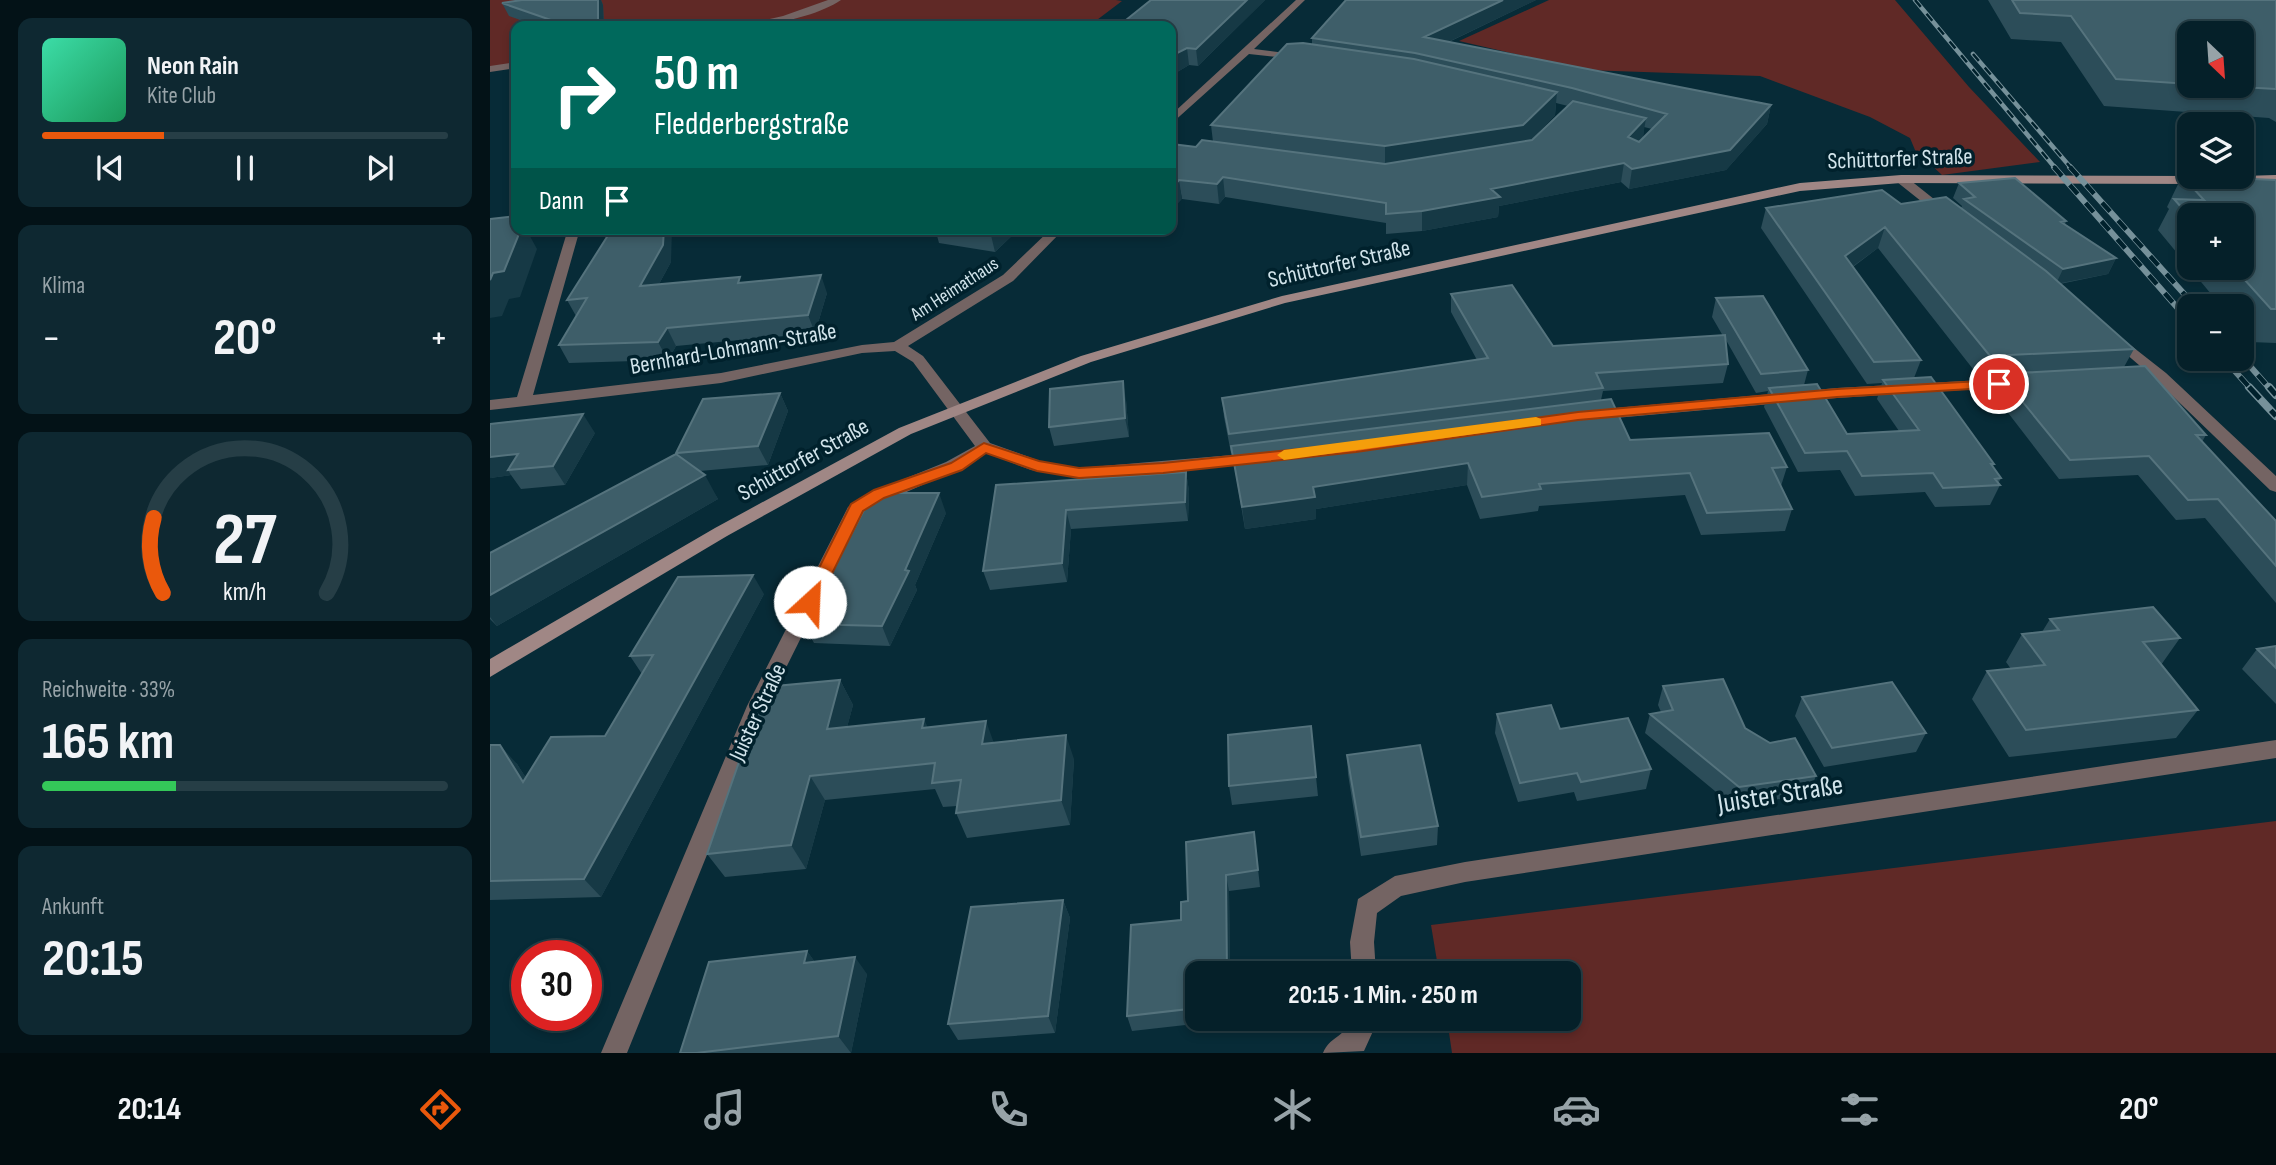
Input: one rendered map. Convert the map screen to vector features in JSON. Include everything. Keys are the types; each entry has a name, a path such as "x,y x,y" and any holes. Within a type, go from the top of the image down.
{"main road":[{"name":"Schüttorfer Straße","path":"490,669 721,532 905,431 954,409 1086,359 1282,300 1756,194 1800,187 1901,180 2276,179"}],"street":[{"path":"770,21 837,0"},
{"path":"1176,116 1301,0"},
{"path":"1248,51 1315,60"},
{"path":"490,69 511,66"},
{"path":"1901,180 1955,221"},
{"path":"523,402 572,235"},
{"name":"Am Heimathaus","path":"898,346 1007,278 1052,235"},
{"path":"2104,329 2161,376 2276,486"},
{"path":"898,346 918,359 984,447 1037,466 1079,473 1163,468 1273,456"},
{"name":"Bernhard-Lohmann-Straße","path":"490,405 720,378 862,349 898,346"},
{"path":"2107,379 2161,376"},
{"path":"1578,416 1837,393 2040,382"},
{"name":"Juister Straße","path":"614,1053 757,706 857,507 879,494 956,466 984,447"},
{"name":"Juister Straße","path":"1363,961 1362,942 1366,907 1395,887 1465,872 2276,749"},
{"path":"1336,1053 1355,1042 1360,1031"}],"shaded area":[{"path":"490,0 1122,1 1096,21 511,21 511,65 490,68"},
{"path":"1549,0 1895,0 1969,87 2040,162 1942,175 1915,150 1910,138 1870,117 1760,76 1585,70 1459,41"},
{"path":"2276,821 2276,1053 1452,1053 1449,1031 1581,1031 1581,961 1437,961 1431,925"}],"building":[{"path":"522,0 598,0 598,21 554,21 502,3"},
{"path":"1151,0 1247,0 1196,49 1187,48 1176,54 1176,21 1126,20"},
{"path":"1346,0 1503,0 1424,37 1771,105 1730,150 1632,169 1624,163 1491,189 1500,197 1422,211 1386,214 1386,203 1223,177 1217,184 1179,180 1176,183 1176,145 1196,147 1202,140 1385,164 1532,140 1573,101 1646,118 1628,137 1639,142 1667,114 1572,88 1415,53 1312,38"},
{"path":"2012,0 2276,0 2276,89 2254,88 2254,21 2177,21 2177,83 2116,79 2071,16 2020,13"},
{"path":"1303,43 1414,59 1557,92 1523,125 1385,146 1211,125 1287,44"},
{"path":"2015,178 2066,221 2061,222 2116,258 2063,269 1964,199 1975,197 1959,183"},
{"path":"2254,179 2276,180 2276,309 2271,309 2245,280 2254,280 2254,203 2178,203 2174,199 2204,200 2194,189 2254,189"},
{"path":"1882,190 1901,204 1946,197 2046,271 2134,349 1990,356 1885,227 1845,256 1921,360 1874,362 1766,208"},
{"path":"511,217 511,235 519,235 504,271 493,273 490,280 490,219"},
{"path":"608,235 664,235 663,245 640,286 740,277 738,283 821,275 808,315 667,328 658,342 559,345 587,298 567,300"},
{"path":"1512,285 1553,346 1725,335 1728,364 1596,373 1603,388 1229,434 1222,398 1488,358 1451,294"},
{"path":"1763,296 1808,370 1761,374 1716,298"},
{"path":"2145,366 2206,435 2196,435 2276,521 2276,566 2218,499 2188,500 2149,456 2070,460 2000,374"},
{"path":"1931,377 1994,464 1991,464 2001,478 1995,479 2000,485 1943,488 1933,473 1862,476 1847,451 1805,453 1769,388 1817,384 1847,434 1919,430 1883,380"},
{"path":"1123,381 1125,418 1049,427 1050,389"},
{"path":"780,393 758,446 676,453 703,399"},
{"path":"1611,399 1630,440 1769,433 1787,467 1772,468 1792,509 1707,513 1690,473 1539,484 1541,489 1482,497 1468,463 1313,487 1315,497 1242,507 1231,446"},
{"path":"583,414 553,466 508,470 518,454 490,457 490,424"},
{"path":"676,454 705,475 490,595 490,553"},
{"path":"1186,472 1185,502 1066,510 1062,563 983,571 996,485"},
{"path":"873,493 939,493 905,570 909,571 882,626 804,624"},
{"path":"753,575 584,879 490,881 490,745 500,745 523,782 551,737 605,736 653,655 630,656 678,577"},
{"path":"2153,607 2180,638 2143,642 2198,710 2026,730 1987,671 2045,665 2022,634 2059,630 2050,619"},
{"path":"2276,646 2276,668 2257,649"},
{"path":"1723,679 1745,728 1770,743 1795,738 1816,776 1739,787 1650,714 1673,710 1663,686"},
{"path":"840,680 827,729 924,719 922,728 986,721 982,744 1066,735 1061,800 956,813 961,780 932,783 935,763 810,776 791,845 707,854 765,687"},
{"path":"1892,682 1926,733 1832,748 1802,697"},
{"path":"1551,705 1560,729 1628,718 1651,769 1581,782 1577,773 1520,783 1497,714"},
{"path":"1311,726 1316,777 1229,786 1228,735"},
{"path":"1420,745 1438,826 1361,837 1347,755"},
{"path":"1254,832 1258,870 1226,875 1227,961 1185,961 1185,1009 1127,1016 1131,925 1181,920 1181,902 1188,901 1186,842"},
{"path":"1063,900 1048,1016 948,1024 971,907"},
{"path":"807,951 804,963 855,957 838,1036 680,1053 709,962"}],"railway":[{"path":"1915,0 2056,169"},
{"path":"1973,54 2072,169"},
{"path":"2054,167 2177,307"},
{"path":"2070,167 2184,294"},
{"path":"2235,371 2251,389"},
{"path":"2254,371 2270,389"},
{"path":"2249,387 2276,416"},
{"path":"2269,387 2276,395"}],"slow traffic":[{"path":"1284,455 1536,422"}],"route":[{"path":"810,602 857,507 879,494 956,466 984,447 1037,466 1079,473 1163,468 1356,447 1578,416 1837,393 1999,384"}]}
